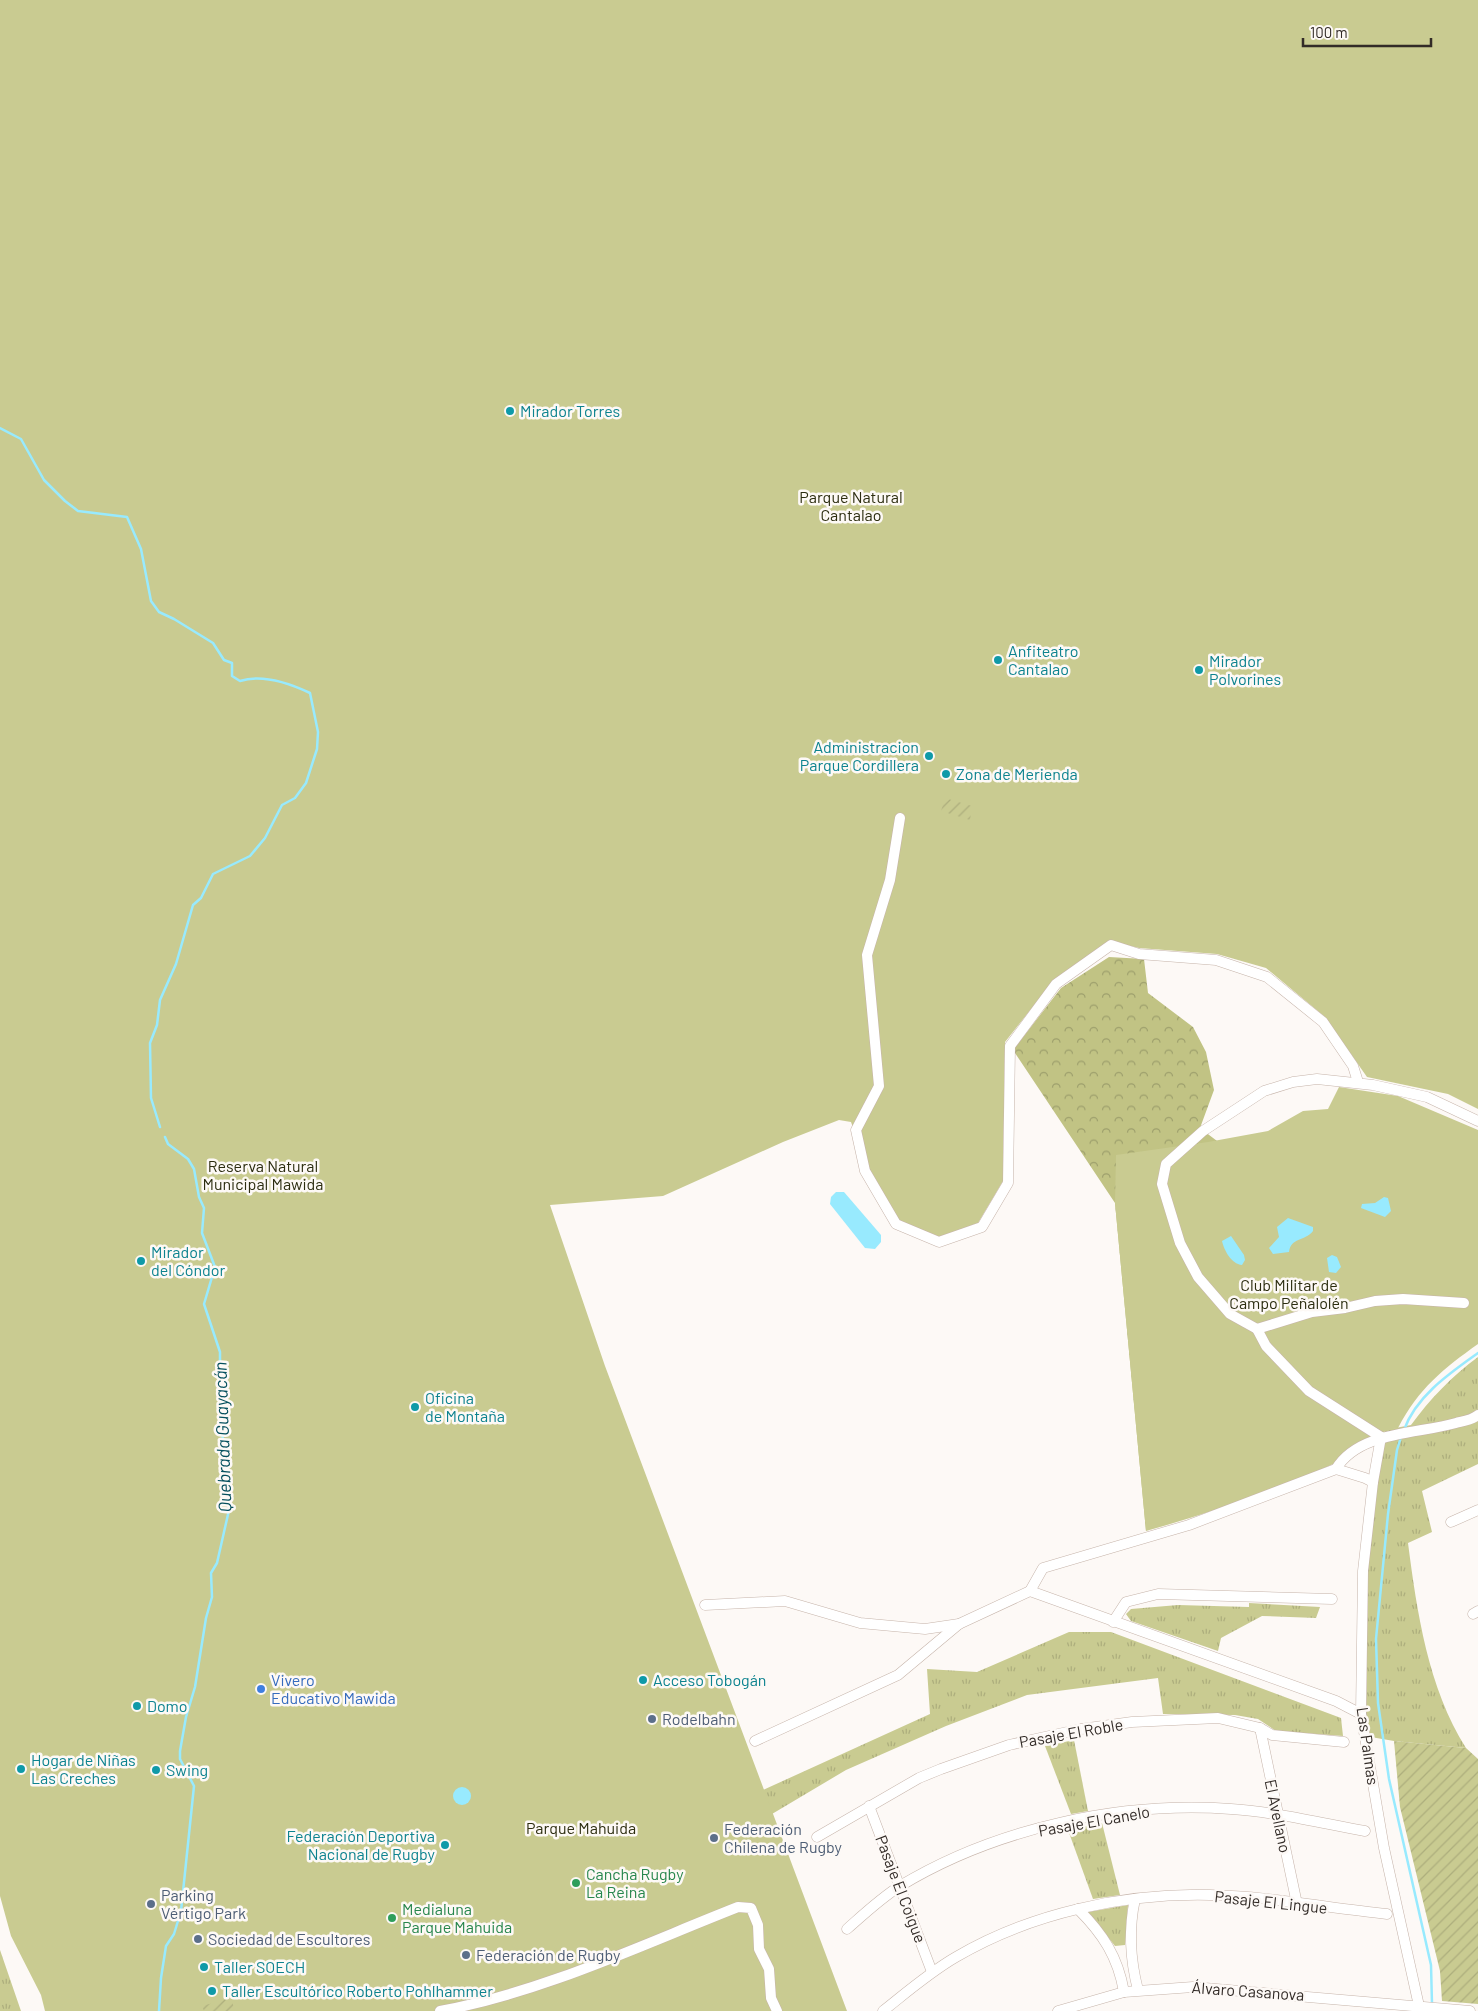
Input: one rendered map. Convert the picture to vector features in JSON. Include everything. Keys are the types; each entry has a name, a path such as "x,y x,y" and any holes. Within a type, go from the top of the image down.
{"street":[{"path":"900,818 890,880 867,955 879,1086 856,1130 865,1171 896,1224 939,1242 982,1227 1008,1183 1010,1046 1056,984 1111,945 1140,954 1216,960 1267,977 1322,1022 1353,1066 1358,1082"},
{"path":"1381,1437 1309,1391 1266,1346 1257,1329 1230,1314 1198,1277 1180,1243 1162,1184 1166,1164 1203,1131 1264,1091 1293,1082 1317,1079 1358,1082 1427,1097 1478,1121"},
{"path":"1257,1329 1312,1312 1345,1308 1375,1301 1403,1299 1464,1303"},
{"path":"755,1741 898,1674 959,1624 1030,1591 1043,1568 1189,1525 1336,1469 1343,1458 1381,1437 1448,1426 1478,1415"},
{"name":"Las Palmas","path":"1381,1437 1373,1482 1363,1571 1362,1714 1384,1848 1423,2006"},
{"path":"1336,1469 1373,1482"},
{"path":"1451,1522 1478,1510"},
{"path":"1030,1591 1336,1701 1362,1714"},
{"path":"1113,1622 1126,1602 1158,1594 1332,1599"},
{"path":"705,1605 784,1601 860,1623 925,1629 959,1624"},
{"name":"Pasaje El Roble","path":"818,1837 918,1778 963,1760 1009,1745 1056,1733 1132,1722 1218,1718 1260,1728 1272,1735 1344,1742"},
{"name":"El Avellano","path":"1260,1728 1297,1904"},
{"name":"Pasaje El Coigue","path":"869,1806 932,1972"},
{"name":"Pasaje El Canelo","path":"847,1929 899,1887 926,1872 991,1845 1037,1830 1084,1819 1182,1808 1232,1809 1366,1831"},
{"name":"Pasaje El Lingue","path":"884,2011 932,1972 981,1943 1014,1928 1078,1909 1135,1899 1210,1895 1256,1898 1387,1914"},
{"path":"1135,1899 1129,1935 1131,1964 1138,1990"},
{"path":"440,2011 476,2004 604,1961 738,1907 745,1906 751,1908 755,1916 759,1949 769,1969 771,1998 777,2011"},
{"path":"1078,1909 1103,1936 1112,1951 1121,1973 1124,1992"},
{"name":"Álvaro Casanova","path":"1058,2011 1124,1992 1193,1987 1240,1989 1470,2011"}],"green space":[{"path":"0,0 1478,0 1478,1109 1448,1094 1367,1077 1325,1017 1266,968 1217,954 1139,948 1110,941 1050,985 1005,1042 1003,1181 978,1223 938,1238 898,1220 868,1170 851,1122 839,1120 783,1142 663,1196 550,1205 605,1366 847,2011 45,2011 41,1995 11,1936 0,1896"},
{"path":"945,798 972,806 970,820 941,811"},
{"path":"1109,957 1144,959 1148,993 1193,1027 1206,1052 1214,1090 1200,1128 1217,1141 1146,1531 1115,1203 1013,1050 1061,988"},
{"name":"Club Militar de Campo Peñalolén","path":"1339,1087 1398,1096 1478,1130 1478,1344 1443,1371 1423,1390 1398,1428 1379,1434 1329,1466 1285,1485 1239,1502 1146,1531 1115,1203 1116,1155 1208,1142 1268,1131 1303,1111 1328,1109"},
{"path":"1478,1357 1478,1464 1422,1491 1432,1532 1408,1543 1420,1622 1433,1675 1453,1725 1466,1748 1394,1741 1365,1736 1363,1630 1373,1488 1385,1430 1411,1425 1442,1388"},
{"path":"1249,1603 1320,1607 1316,1618 1262,1616 1221,1638 1218,1651 1131,1621 1126,1614 1131,1609 1178,1605 1249,1607"},
{"path":"1069,1632 1111,1632 1341,1718 1343,1736 1276,1731 1258,1719 1235,1715 1163,1714 1158,1678 1027,1695 946,1726 846,1770 772,1814 763,1790 930,1714 927,1669 977,1672"},
{"path":"1074,1740 1088,1811 1071,1814 1045,1746"},
{"path":"1394,1741 1466,1748 1478,1759 1478,2004 1442,2001 1440,1971 1400,1807"},
{"path":"1102,1823 1120,1895 1093,1899 1068,1830"},
{"path":"1128,1905 1125,1945 1115,1946 1088,1912"},
{"path":"0,1950 21,2011 0,2011"},
{"path":"231,1998 235,2011 204,2011 202,2006"}],"water":[{"path":"836,1192 844,1192 881,1235 881,1242 875,1249 865,1248 830,1204 831,1197"},
{"path":"1384,1197 1388,1198 1391,1211 1385,1217 1361,1208 1362,1204 1375,1203"},
{"path":"1288,1218 1313,1227 1313,1231 1292,1244 1289,1252 1273,1254 1269,1248 1279,1237 1277,1227"},
{"path":"1231,1236 1244,1255 1245,1260 1242,1265 1231,1259 1224,1248 1222,1241"},
{"path":"1332,1255 1337,1257 1341,1267 1336,1273 1329,1272 1327,1258"},
{"path":"458,1787 466,1787 471,1792 469,1803 458,1805 453,1800 453,1792"}],"waterway":[{"name":"Quebrada Guayacán","path":"0,428 21,439 44,480 78,511 127,517 141,549 151,601 159,612 213,643 224,660 232,663 232,676 240,681 266,679 293,686 310,693 318,732 317,749 306,783 295,798 282,805 265,838 250,856 213,874 201,898 193,905 176,964 160,1000 157,1025 150,1043 151,1098 160,1127"},
{"name":"Quebrada Guayacán","path":"159,2011 161,1978 166,1946 174,1934 181,1911 194,1786 180,1759 180,1751 186,1717 195,1687 206,1618 212,1597 211,1573 217,1563 229,1510 224,1482 220,1352 204,1304 215,1267 202,1233 204,1208 199,1197 194,1169 188,1159 168,1144 165,1137"},
{"path":"1404,1430 1409,1418 1425,1396 1445,1377 1478,1353"},
{"path":"1401,1437 1397,1450 1388,1514 1376,1639 1378,1703 1389,1779 1431,1965 1432,2004"}],"place":[{"name":"Mirador Torres","path":"510,411"},
{"name":"Anfiteatro Cantalao","path":"998,660"},
{"name":"Mirador Polvorines","path":"1199,670"},
{"name":"Administracion Parque Cordillera","path":"929,756"},
{"name":"Zona de Merienda","path":"946,774"},
{"name":"Mirador del Cóndor","path":"141,1261"},
{"name":"Oficina de Montaña","path":"415,1407"},
{"name":"Acceso Tobogán","path":"643,1680"},
{"name":"Vivero Educativo Mawida","path":"261,1689"},
{"name":"Domo","path":"137,1706"},
{"name":"Rodelbahn","path":"652,1719"},
{"name":"Hogar de Niñas Las Creches","path":"21,1769"},
{"name":"Swing","path":"156,1770"},
{"name":"Federación Chilena de Rugby","path":"714,1838"},
{"name":"Federación Deportiva Nacional de Rugby","path":"445,1845"},
{"name":"Cancha Rugby La Reina","path":"576,1883"},
{"name":"Parking Vértigo Park","path":"151,1904"},
{"name":"Medialuna Parque Mahuida","path":"392,1918"},
{"name":"Sociedad de Escultores","path":"198,1939"},
{"name":"Federación de Rugby","path":"466,1955"},
{"name":"Taller SOECH","path":"204,1967"},
{"name":"Taller Escultórico Roberto Pohlhammer","path":"212,1991"}],"park label":[{"name":"Parque Natural Cantalao","path":"851,506"},
{"name":"Reserva Natural Municipal Mawida","path":"263,1175"},
{"name":"Parque Mahuida","path":"581,1828"}]}
